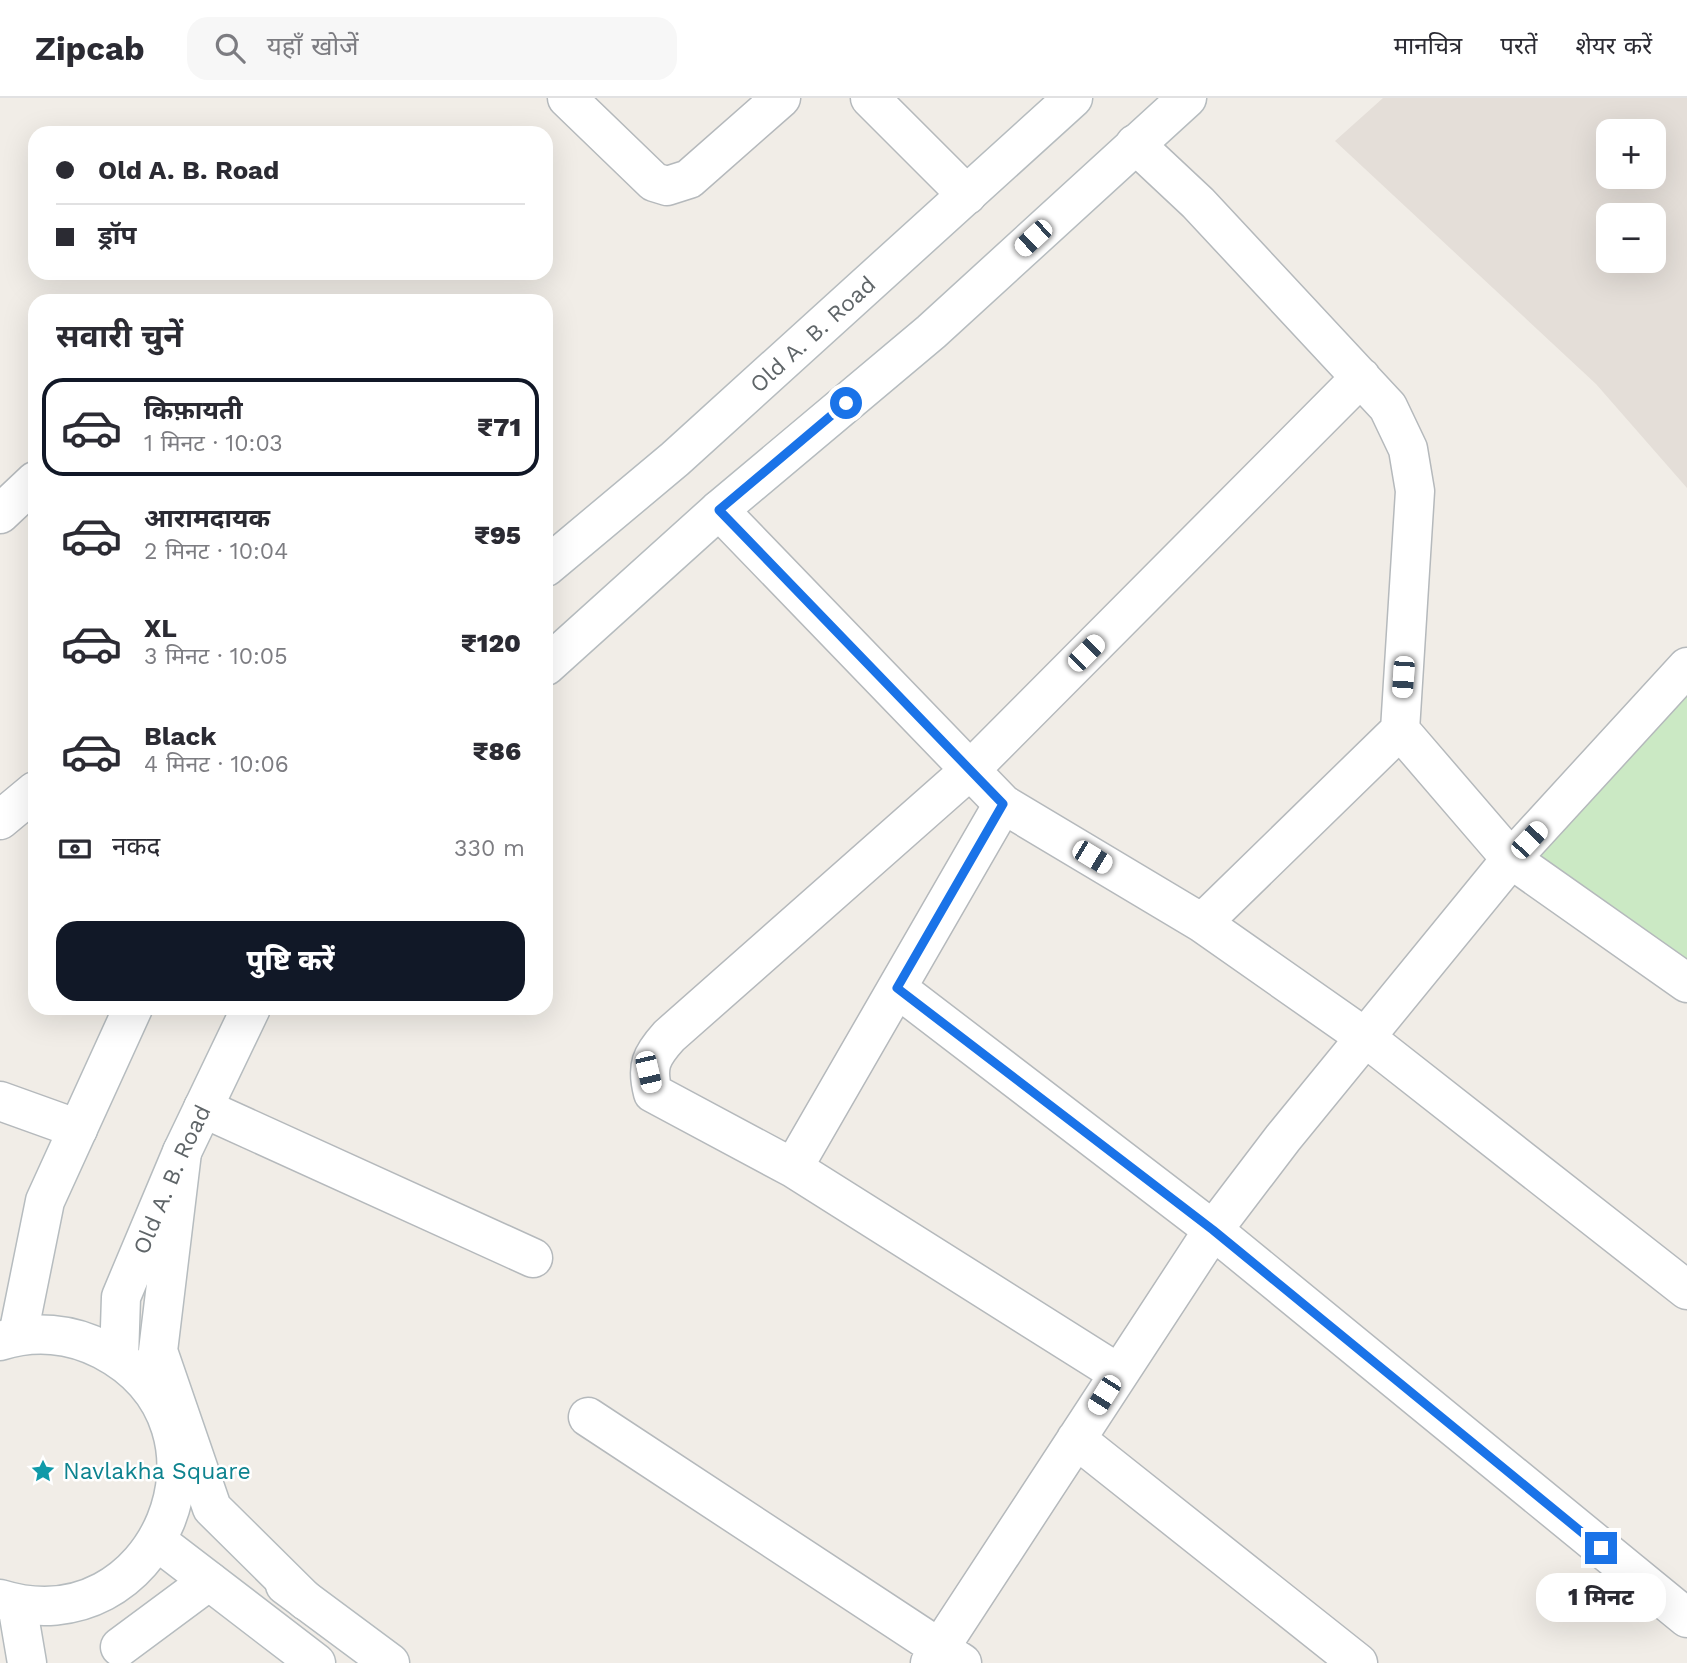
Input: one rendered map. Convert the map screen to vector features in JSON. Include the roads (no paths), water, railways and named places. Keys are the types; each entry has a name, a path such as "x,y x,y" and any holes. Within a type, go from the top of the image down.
{"street":[{"path":"567,98 654,182 667,186 689,179 776,99"},
{"path":"870,98 967,195"},
{"name":"Old A. B. Road","path":"553,561 675,459 1073,98"},
{"path":"553,660 719,510 931,332 1187,98"},
{"path":"1135,144 1198,203 1388,407 1408,449 1415,491 1400,730 1202,923"},
{"path":"1118,1373 793,1168 653,1093 648,1072 651,1057 668,1036 969,771 1361,377"},
{"path":"0,514 28,488"},
{"path":"719,510 1003,804 1202,923 1366,1038 1687,1290"},
{"path":"588,1417 944,1657 1076,1439 1213,1230 1283,1138 1511,859 1687,667"},
{"path":"1400,730 1511,859 1687,983"},
{"path":"0,820 28,797"},
{"path":"793,1168 1003,804"},
{"path":"897,988 1213,1230 1687,1618"},
{"path":"27,1663 8,1601 61,1607 107,1588 135,1568 157,1541 174,1503 177,1462 169,1422 149,1386 119,1358 89,1342 56,1334 9,1338 14,1292 45,1201 130,1015"},
{"name":"Old A. B. Road","path":"119,1358 121,1297 182,1152 248,1015"},
{"path":"0,1101 78,1129"},
{"path":"203,1108 533,1258"},
{"path":"182,1152 159,1351 212,1508 306,1601"},
{"path":"1076,1439 1358,1663"},
{"path":"174,1503 390,1663"},
{"path":"157,1541 316,1663"},
{"path":"107,1588 121,1655 209,1581"}],"place":[{"name":"Navlakha Square","path":"43,1471"}]}
